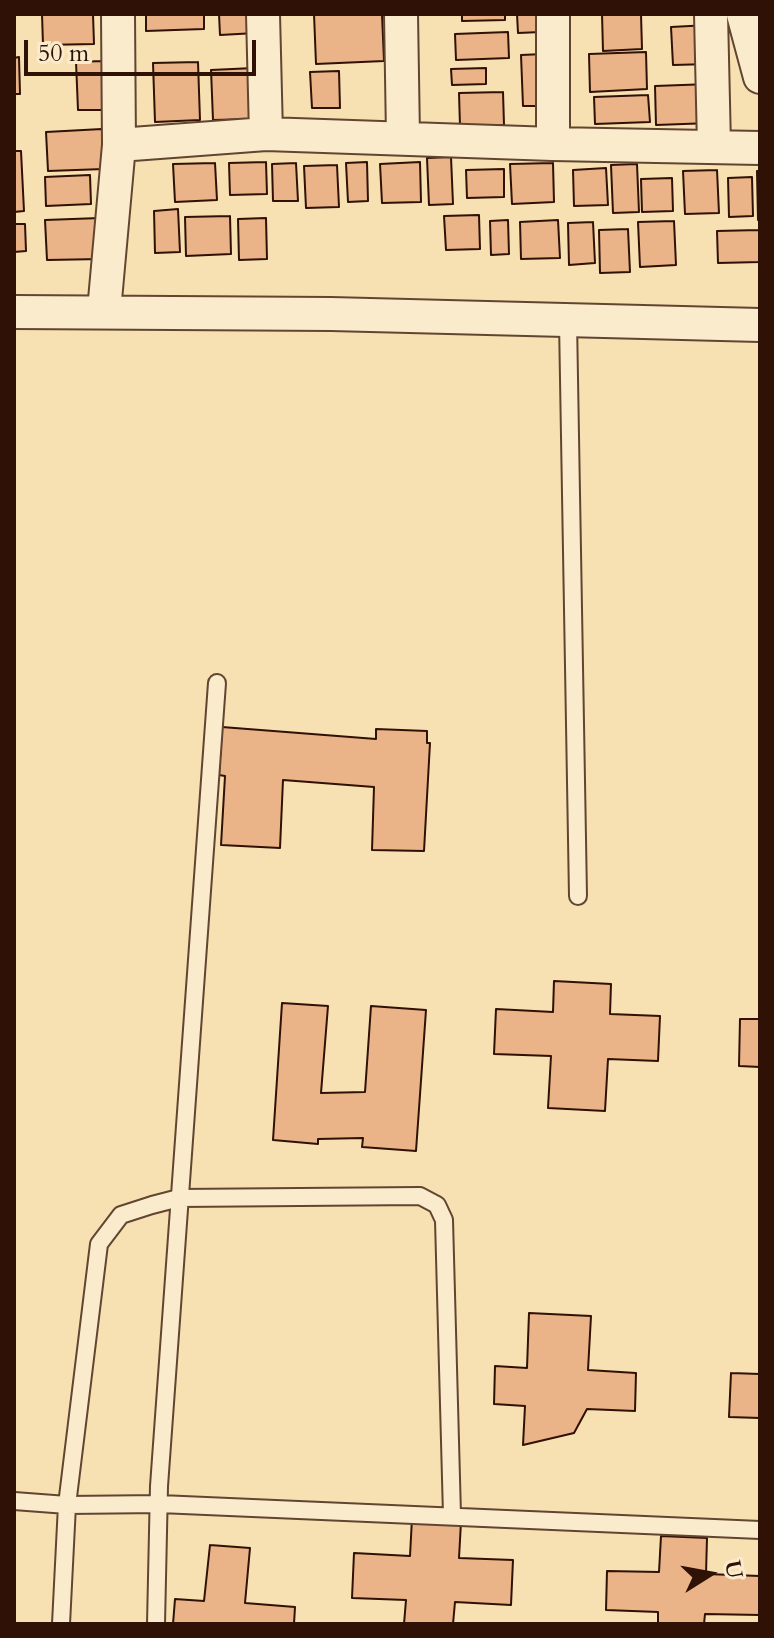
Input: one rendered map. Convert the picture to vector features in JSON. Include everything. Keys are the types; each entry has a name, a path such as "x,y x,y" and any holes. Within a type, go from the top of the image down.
{"street":[{"path":"104,311 119,145 118,14"},
{"path":"263,14 266,134"},
{"path":"401,14 403,137"},
{"path":"553,14 553,144"},
{"path":"711,14 714,146"},
{"path":"743,14 760,77"},
{"path":"119,145 266,134 760,148"},
{"path":"14,312 104,311 760,325"}],"lane":[{"path":"568,321 578,896"},
{"path":"156,1624 160,1504 179,1198 217,683"},
{"path":"61,1624 67,1505 99,1244 121,1215 179,1198 420,1196 437,1205 444,1220 452,1515"},
{"path":"14,1501 452,1515 760,1530"}],"building":[{"path":"42,14 93,14 94,44 43,45"},
{"path":"146,14 204,14 204,29 146,31"},
{"path":"219,14 255,14 256,33 220,35"},
{"path":"314,14 382,14 384,61 316,64"},
{"path":"462,14 505,14 505,20 462,21"},
{"path":"517,14 540,14 541,32 518,33"},
{"path":"602,14 641,14 642,49 603,51"},
{"path":"709,25 710,64 673,65 671,27"},
{"path":"508,32 509,58 456,60 455,34"},
{"path":"646,52 647,89 590,92 589,54"},
{"path":"544,54 546,106 523,106 521,55"},
{"path":"19,57 20,94 14,94 14,58"},
{"path":"103,61 105,110 78,110 76,62"},
{"path":"198,62 200,120 155,122 153,63"},
{"path":"254,68 256,119 213,120 211,70"},
{"path":"486,68 486,84 452,85 451,69"},
{"path":"339,71 340,108 312,108 310,72"},
{"path":"710,84 711,123 656,125 655,86"},
{"path":"503,92 504,125 460,126 459,93"},
{"path":"648,95 650,122 595,124 594,97"},
{"path":"102,129 104,169 48,171 46,132"},
{"path":"14,151 21,151 24,211 14,212"},
{"path":"451,157 453,204 429,205 427,158"},
{"path":"266,162 267,194 230,195 229,163"},
{"path":"367,162 368,201 348,202 346,163"},
{"path":"420,162 421,202 382,203 380,164"},
{"path":"215,163 217,200 175,202 173,164"},
{"path":"296,163 298,201 273,201 272,164"},
{"path":"553,163 554,202 512,204 510,164"},
{"path":"637,164 639,212 613,213 611,165"},
{"path":"337,165 339,207 306,208 304,166"},
{"path":"606,168 608,205 574,206 573,170"},
{"path":"504,169 504,197 467,198 466,170"},
{"path":"717,170 719,213 685,214 683,171"},
{"path":"757,171 760,171 760,220 758,220"},
{"path":"90,175 91,204 46,206 45,177"},
{"path":"752,177 753,216 729,217 728,178"},
{"path":"672,178 673,211 642,212 641,179"},
{"path":"178,209 180,252 155,253 154,211"},
{"path":"479,215 480,249 446,250 444,216"},
{"path":"230,216 231,254 186,256 185,217"},
{"path":"100,218 101,259 47,260 45,220"},
{"path":"266,218 267,259 239,260 238,219"},
{"path":"508,220 509,254 491,255 490,221"},
{"path":"558,220 560,258 521,259 520,222"},
{"path":"674,221 676,265 640,267 638,222"},
{"path":"593,222 595,263 569,265 568,223"},
{"path":"14,224 25,224 26,251 14,252"},
{"path":"628,229 630,272 600,273 599,230"},
{"path":"759,230 760,262 718,263 717,231"},
{"path":"222,727 376,739 376,729 427,731 427,743 430,743 424,851 372,850 374,787 283,780 280,848 221,845 225,776 219,775"},
{"path":"554,981 611,984 610,1014 660,1016 658,1061 608,1059 605,1111 548,1108 551,1056 494,1054 496,1009 553,1012"},
{"path":"282,1003 328,1006 321,1093 365,1092 371,1006 426,1010 416,1151 362,1147 363,1138 318,1139 318,1144 273,1140"},
{"path":"740,1019 760,1019 760,1067 739,1066"},
{"path":"529,1313 591,1316 588,1370 636,1373 635,1411 587,1409 574,1433 523,1445 525,1406 494,1404 495,1366 527,1368"},
{"path":"731,1373 760,1374 760,1418 729,1417"},
{"path":"412,1518 461,1522 459,1558 513,1560 511,1605 455,1602 453,1624 404,1624 406,1600 352,1598 354,1553 410,1556"},
{"path":"661,1536 707,1538 706,1574 760,1576 760,1615 705,1614 704,1624 658,1624 658,1612 606,1610 607,1571 659,1572"},
{"path":"210,1545 250,1548 245,1603 295,1607 294,1624 173,1624 175,1599 204,1601"}]}
